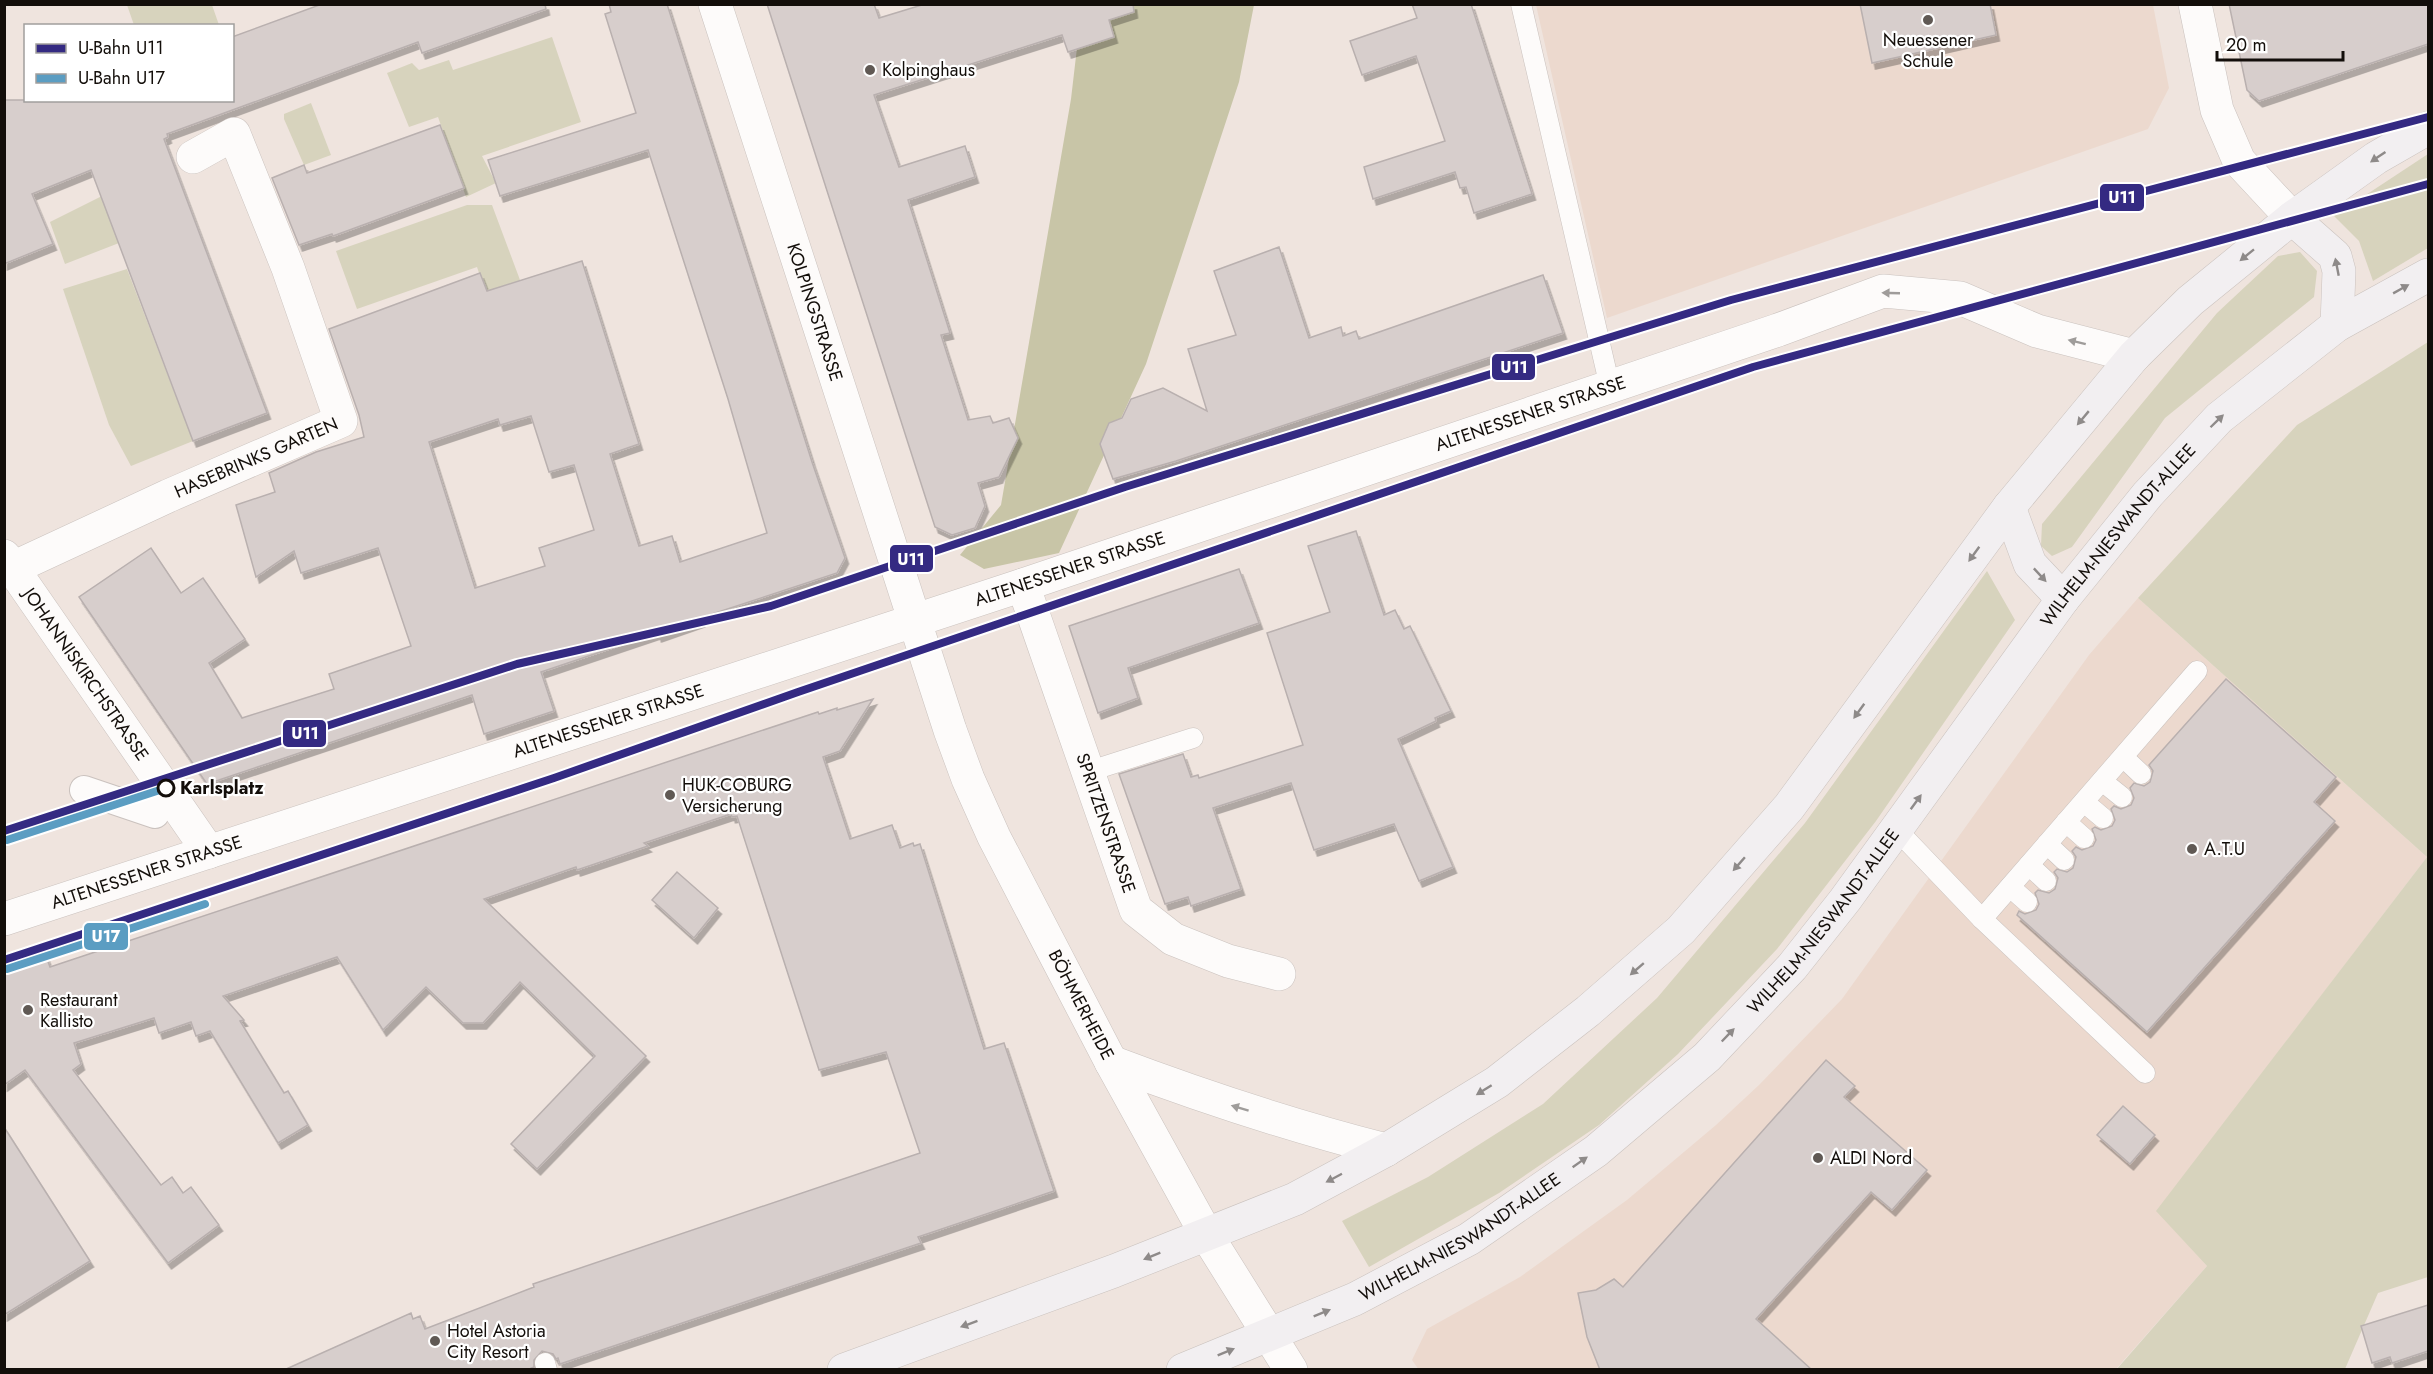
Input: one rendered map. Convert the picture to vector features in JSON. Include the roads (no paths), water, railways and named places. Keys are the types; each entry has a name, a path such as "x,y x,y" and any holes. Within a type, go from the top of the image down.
{"main road":[{"path":"844,1370 1114,1271 1295,1199 1386,1150 1497,1082 1588,1011 1681,930 1789,807 2009,507 2134,356 2190,301 2292,218 2376,158 2428,128"},
{"path":"2292,218 2335,256 2339,271 2337,325"},
{"path":"2337,325 2428,274"},
{"name":"WILHELM-NIESWANDT-ALLEE","path":"1184,1370 1354,1299 1469,1239 1596,1151 1707,1057 1792,968 1896,829 2062,599 2148,494 2219,418 2337,325"},
{"path":"2009,507 2030,564 2062,599"}],"street":[{"name":"KOLPINGSTRASSE","path":"715,4 915,620"},
{"path":"2195,4 2217,110 2239,161 2292,218"},
{"name":"HASEBRINKS GARTEN","path":"9,562 341,422 288,268 234,134 193,157"},
{"name":"ALTENESSENER STRASSE","path":"4,919 1023,585 1778,330 1883,291 1960,298 2037,332 2134,356"},
{"name":"JOHANNISKIRCHSTRASSE","path":"9,562 209,852"},
{"name":"SPRITZENSTRASSE","path":"1023,585 1136,910 1173,939 1228,961 1279,974"},
{"name":"BÖHMERHEIDE","path":"915,620 950,730 968,779 994,837 1111,1062 1206,1234 1291,1370"},
{"path":"84,790 155,814"},
{"path":"1111,1062 1206,1098 1311,1131 1386,1150"}],"lane":[{"path":"1521,4 1610,387"},
{"path":"1982,919 2197,671"},
{"path":"1087,772 1193,738"},
{"path":"2123,757 2141,774"},
{"path":"2102,781 2122,797"},
{"path":"2084,802 2103,818"},
{"path":"2066,822 2084,838"},
{"path":"1896,829 1982,919 2145,1073"},
{"path":"2047,844 2064,860"},
{"path":"2029,866 2046,881"},
{"path":"2010,887 2027,902"}],"metro line":[{"name":"U11","path":"4,831 517,664 771,606 1125,487 1731,300 2428,117"},
{"name":"U11","path":"4,960 554,778 798,692 1753,367 2428,184"},
{"name":"U17","path":"7,840 166,788"},
{"name":"U17","path":"7,969 205,904"}],"place":[{"name":"Neuessener Schule","path":"1928,20"},
{"name":"Kolpinghaus","path":"870,70"},
{"name":"Karlsplatz","path":"166,788"},
{"name":"HUK-COBURG Versicherung","path":"670,795"},
{"name":"A.T.U","path":"2192,849"},
{"name":"Restaurant Kallisto","path":"28,1010"},
{"name":"ALDI Nord","path":"1818,1158"},
{"name":"Hotel Astoria City Resort","path":"435,1341"}]}
